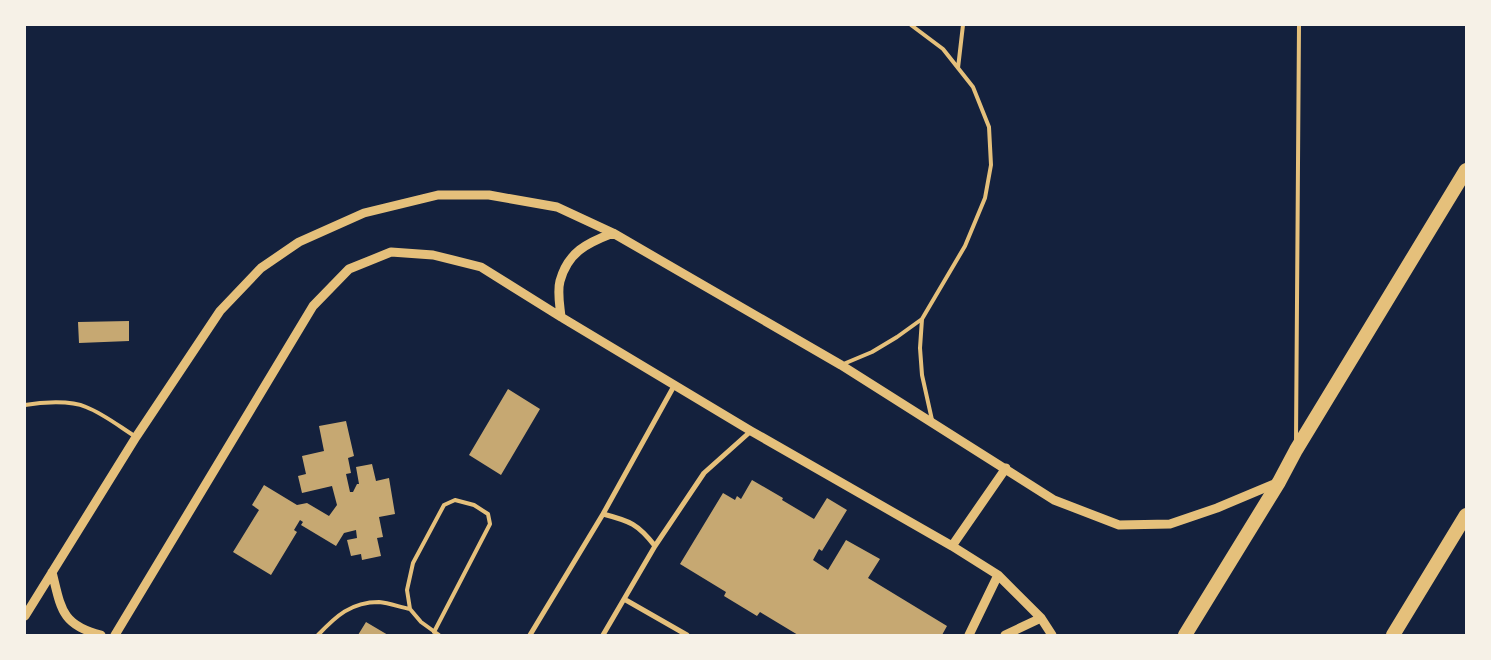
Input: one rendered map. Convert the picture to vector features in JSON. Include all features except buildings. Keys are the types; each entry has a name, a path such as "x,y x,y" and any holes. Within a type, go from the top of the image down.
{"highway":[{"path":"1185,635 1466,170"},
{"path":"1393,635 1466,514"}],"street":[{"path":"25,616 136,437 220,311 261,268 299,242 364,213 438,195 489,195 557,207 613,233 841,365 1054,500 1119,524 1170,524 1217,508 1279,482"},
{"path":"561,317 559,282 570,257 588,242 613,233"},
{"path":"115,635 313,306 349,269 391,252 433,255 481,267 751,432 952,546 998,575 1041,618 1052,635"},
{"path":"530,635 603,514 674,386"},
{"path":"603,635 655,546 704,473 751,432"},
{"path":"952,546 1006,468"},
{"path":"603,514 634,524 655,546"},
{"path":"52,572 61,607 69,620 85,631 101,635"},
{"path":"969,635 998,575"},
{"path":"624,599 687,635"},
{"path":"1005,635 1041,618"}],"lane":[{"path":"841,365 872,352 897,337 922,318 965,246 985,198 991,165 988,127 973,87 943,49 911,25"},
{"path":"958,68 963,25"},
{"path":"1296,450 1299,25"},
{"path":"922,318 920,348 922,375 932,422"},
{"path":"25,405 68,403 85,406 136,437"},
{"path":"434,632 490,524 488,514 474,505 455,500 444,505 413,564 407,590 410,609 421,622 434,632 439,635"},
{"path":"318,635 337,616 357,605 380,602 410,609"}]}
